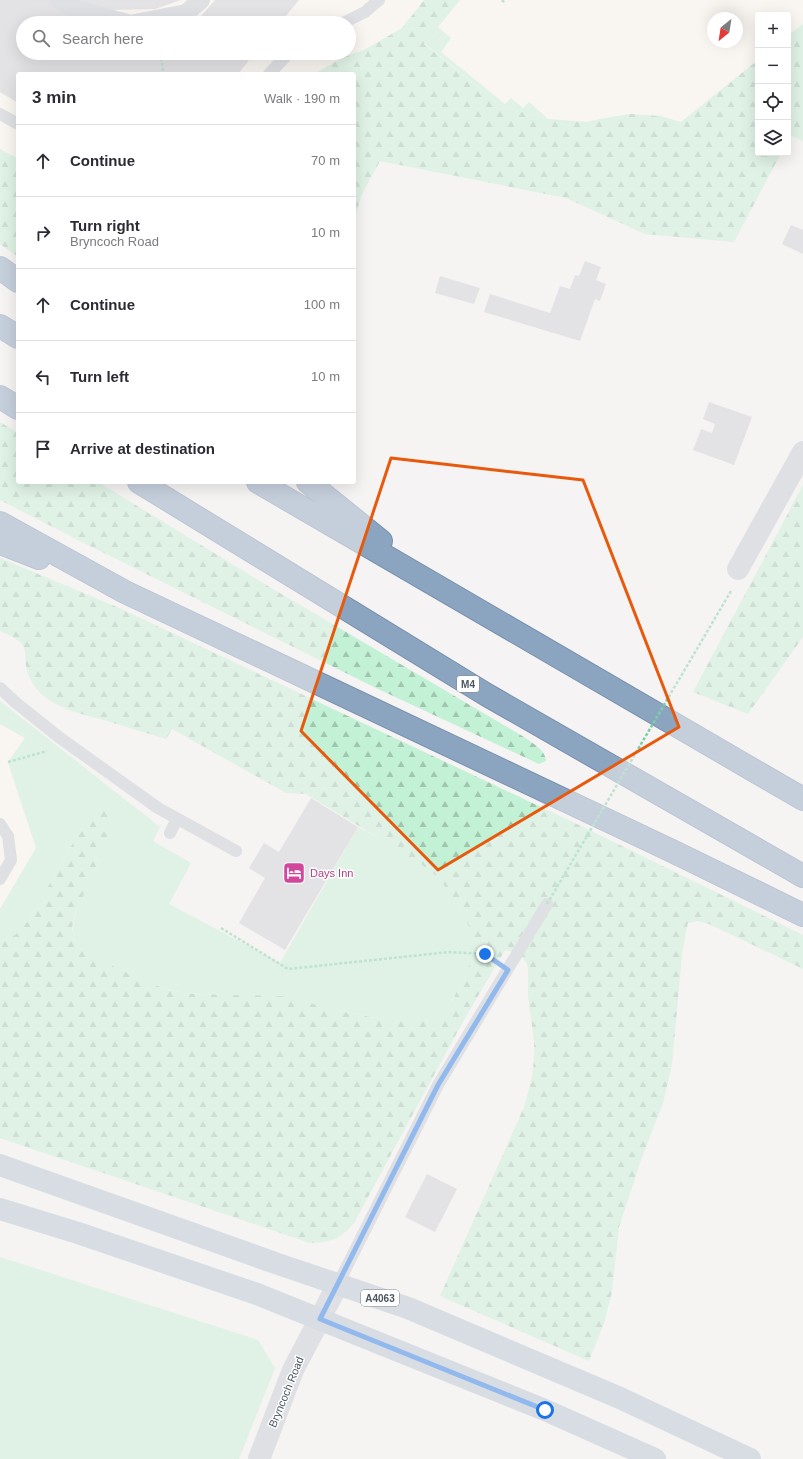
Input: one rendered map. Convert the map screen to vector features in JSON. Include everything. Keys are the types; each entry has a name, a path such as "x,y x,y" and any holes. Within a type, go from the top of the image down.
{"highway":[{"path":"0,268 16,280"},
{"path":"0,326 16,336"},
{"path":"0,397 16,407"},
{"name":"M4","path":"141,484 487,696 803,876"},
{"path":"261,484 803,798"},
{"path":"311,484 439,586"},
{"path":"0,523 125,592"},
{"path":"0,542 125,592 672,851 803,915"}],"main road":[{"name":"A4063","path":"0,1165 408,1308 620,1398 750,1459"},
{"path":"0,1209 78,1233 257,1294 545,1410 654,1459"}],"street":[{"path":"60,0 73,8 102,16"},
{"path":"171,16 186,13 202,0"},
{"path":"738,570 803,452"},
{"name":"Bryncoch Road","path":"259,1459 293,1370 338,1284"}],"lane":[{"path":"356,16 379,0"},
{"path":"271,72 282,60"},
{"path":"0,114 16,123"},
{"path":"0,688 15,702 69,744 158,808 236,851"},
{"path":"170,833 177,819"},
{"path":"0,824 8,836 12,860 0,879"},
{"path":"338,1284 438,1085 547,904"}],"path":[{"path":"162,60 163,72"},
{"path":"547,904 731,591"},
{"path":"8,762 69,744"},
{"path":"220,928 288,969 449,952 485,954 508,970"}],"highlighted area":[{"path":"391,458 583,480 679,727 438,870 301,731"}],"shaded area":[{"path":"0,0 803,0 803,24 791,34 791,12 755,12 755,62 681,122 660,116 631,114 587,122 548,119 503,107 364,50 356,53 356,16 16,16 16,60 339,60 318,72 16,72 16,158 0,149"},
{"path":"0,724 25,738 8,763 36,848 0,909"}],"green space":[{"path":"424,0 460,0 424,44 503,107 548,119 587,122 631,114 660,116 681,122 755,62 755,156 779,156 734,242 645,234 566,198 380,161 361,196 356,215 356,72 318,72 339,60 356,60 356,53 364,50 402,28"},
{"path":"803,24 803,141 791,135 791,34"},
{"path":"438,27 451,38 441,52 505,104 511,98 523,108 529,102 548,119 503,107 424,43"},
{"path":"0,149 16,158 16,256 0,244"},
{"path":"0,422 16,432 16,484 101,484 263,583 524,737 541,750 546,761 539,764 378,689 0,500"},
{"path":"803,485 803,637 748,714 693,692"},
{"path":"0,558 117,607 579,825 803,935 803,969 709,924 698,921 688,923 682,955 672,1065 663,1103 641,1160 619,1227 612,1292 604,1323 589,1361 440,1296 524,1107 530,1083 534,1050 528,998 528,969 524,959 516,953 505,950 460,1027 354,1223 344,1233 335,1239 324,1242 310,1243 0,1138 0,943 18,933 28,921 87,819 95,809 102,809 109,817 107,843 75,914 72,928 74,939 80,947 95,958 152,984 173,991 194,994 282,996 335,1010 381,1019 431,1022 439,1018 452,1001 477,950 476,941 459,906 438,877 400,851 306,794 286,793 172,729 166,739 75,712 59,706 45,697 36,687 29,675 23,645 19,641 0,631"},
{"path":"0,701 160,827 153,841 191,863 169,904 280,963 358,827 421,863 438,877 451,893 465,917 477,943 477,950 470,967 449,1006 436,1020 431,1022 395,1021 285,1002 228,995 193,994 176,991 146,982 115,969 88,953 74,938 74,920 77,910 100,860 87,819 28,921 18,933 0,943 0,909 36,848 8,762 25,738 0,724"},
{"path":"0,1257 258,1340 275,1368 239,1459 0,1459"}],"building":[{"path":"0,0 55,0 84,16 16,16 16,60 249,60 240,72 16,72 16,102 0,92"},
{"path":"75,0 181,0 155,9 105,10"},
{"path":"215,0 299,0 286,16 201,16"},
{"path":"791,225 803,230 803,254 782,244"},
{"path":"585,261 601,267 596,280 606,284 600,301 595,299 580,341 484,312 490,294 550,313 560,286 570,289 575,275 579,276"},
{"path":"440,276 480,288 474,304 435,293"},
{"path":"709,402 752,417 734,465 693,450 701,429 712,433 715,424 703,419"},
{"name":"Days Inn","path":"311,798 358,827 285,950 239,923 265,878 249,868 264,843 279,852"},
{"path":"427,1174 457,1189 435,1232 405,1217"}],"place":[{"name":"Days Inn","path":"294,873"}],"route":[{"path":"485,954 508,970 438,1085 320,1319 545,1410"}]}
